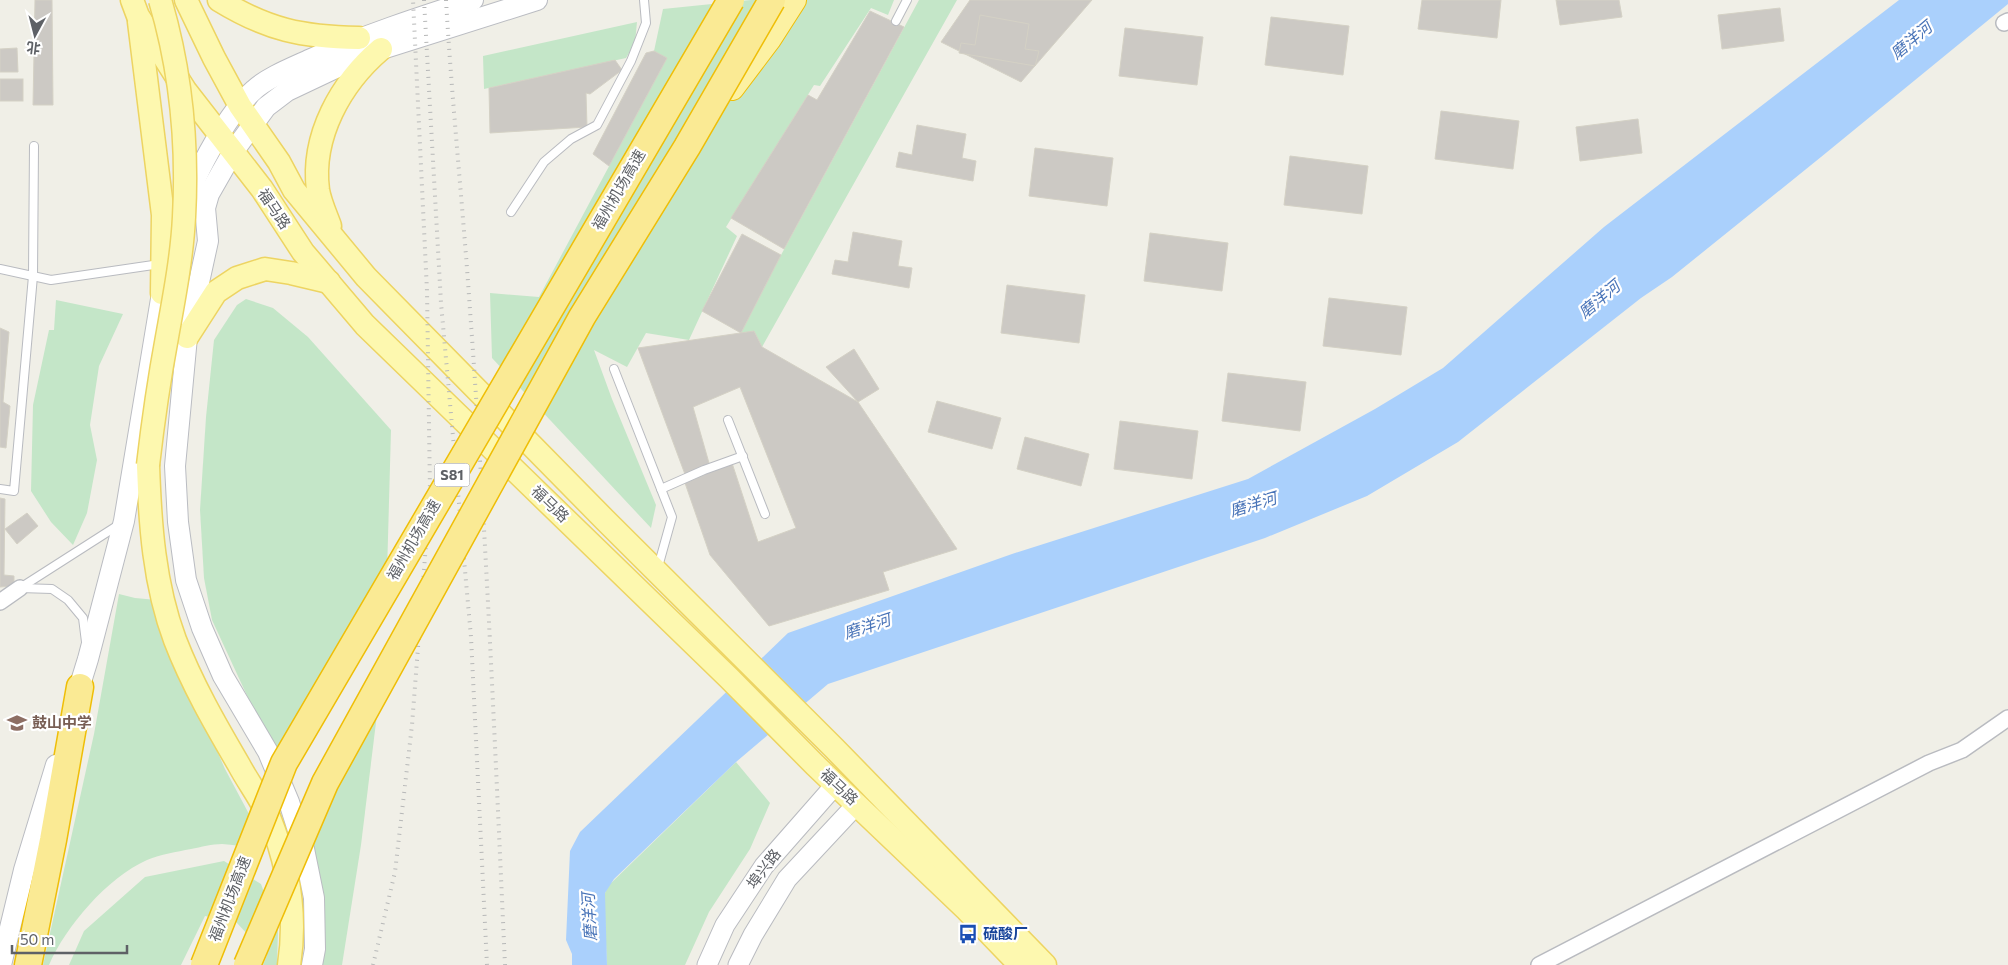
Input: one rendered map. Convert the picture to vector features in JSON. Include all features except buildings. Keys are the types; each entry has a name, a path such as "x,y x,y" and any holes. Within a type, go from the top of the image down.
{"highway":[{"name":"福州机场高速","path":"204,965 284,763 730,0"},
{"name":"S81","path":"247,965 325,784 582,317 687,147 772,0"},
{"path":"687,147 769,39 794,0"},
{"path":"28,965 53,840 80,688"}],"main road":[{"path":"160,0 180,86 186,150 184,219 174,298 155,404 148,465 150,526 159,583 175,639 193,683 211,718 268,815 283,854 291,900 292,946 289,965"},
{"name":"福马路","path":"186,0 240,106 279,162 294,190 366,277 657,572 806,719 1045,965"},
{"path":"219,0 254,20 287,31 323,37 359,38"},
{"path":"312,965 315,949 314,898 304,849 289,802 268,752 223,676 202,628 186,580 178,522 175,466 187,337 208,241 205,208 240,106 255,89 292,68 359,38 473,0"},
{"path":"1,965 24,870 80,688 124,521 162,293 191,188 226,143 253,124 266,107 287,91 363,55 536,0"},
{"path":"135,8 163,215 162,293"},
{"name":"福马路","path":"135,8 185,90 262,189 303,252 365,325 967,910 1020,965"},
{"path":"334,239 318,191 317,163 323,135 335,107 348,84 366,62 381,49"},
{"path":"187,337 205,306 216,292 237,278 265,269 329,282"}],"street":[{"path":"0,602 20,588"},
{"path":"1539,965 1929,763 1962,750 2008,718"},
{"name":"埠兴路","path":"707,965 725,925 764,866 836,784"},
{"name":"埠兴路","path":"738,965 753,935 787,879 857,804"}],"lane":[{"path":"511,212 544,162 571,139 596,125 631,61 646,23 644,0"},
{"path":"896,21 906,0"},
{"path":"0,489 14,491 33,276 34,146"},
{"path":"0,269 51,280 162,264"},
{"path":"614,369 672,517 657,572"},
{"path":"728,420 765,514"},
{"path":"661,489 742,456"},
{"path":"20,588 124,521"},
{"path":"20,588 52,589 68,600 82,618 88,659"}],"green space":[{"path":"751,0 894,0 888,15 871,8 820,86 814,85 726,227 737,236 689,340 646,333 627,367 594,350 656,505 651,528 492,358 490,293 539,297 667,58 654,51 663,9"},
{"path":"919,0 957,0 762,347 754,331 741,333"},
{"path":"637,22 635,43 626,58 484,89 483,56"},
{"path":"246,299 273,308 308,337 391,430 387,574 274,754 212,620 204,578 200,510 206,417 214,340 237,305"},
{"path":"56,300 123,314 99,366 90,425 97,460 87,513 73,545 51,522 31,491 33,405 49,330 54,330"},
{"path":"119,594 157,600 168,647 176,671 249,814 260,848 222,844 210,845 158,856 132,868 89,905 56,950 49,965 43,965 94,734"},
{"path":"378,706 361,845 342,965 314,965 306,842"},
{"path":"736,762 770,803 750,849 709,912 685,965 607,965 604,901 608,886"},
{"path":"224,861 261,884 278,931 277,965 263,965 267,955 236,922 205,916 181,965 69,965 84,931 145,877"}],"water":[{"name":"磨洋河","path":"1899,0 2008,0 2008,4 1672,277 1641,298 1458,442 1367,496 1265,538 828,684 736,762 614,879 605,893 607,965 572,965 572,954 566,940 570,851 580,832 788,633 1012,554 1248,479 1375,409 1443,368 1604,227"}],"railway":[{"path":"373,965 395,872 412,725 430,492 427,291 413,0"},
{"path":"424,0 441,303 471,637 487,965"},
{"path":"446,0 476,392 490,638 505,965"}],"place":[{"name":"鼓山中学","path":"17,723"},
{"name":"硫酸厂","path":"968,934"}]}
